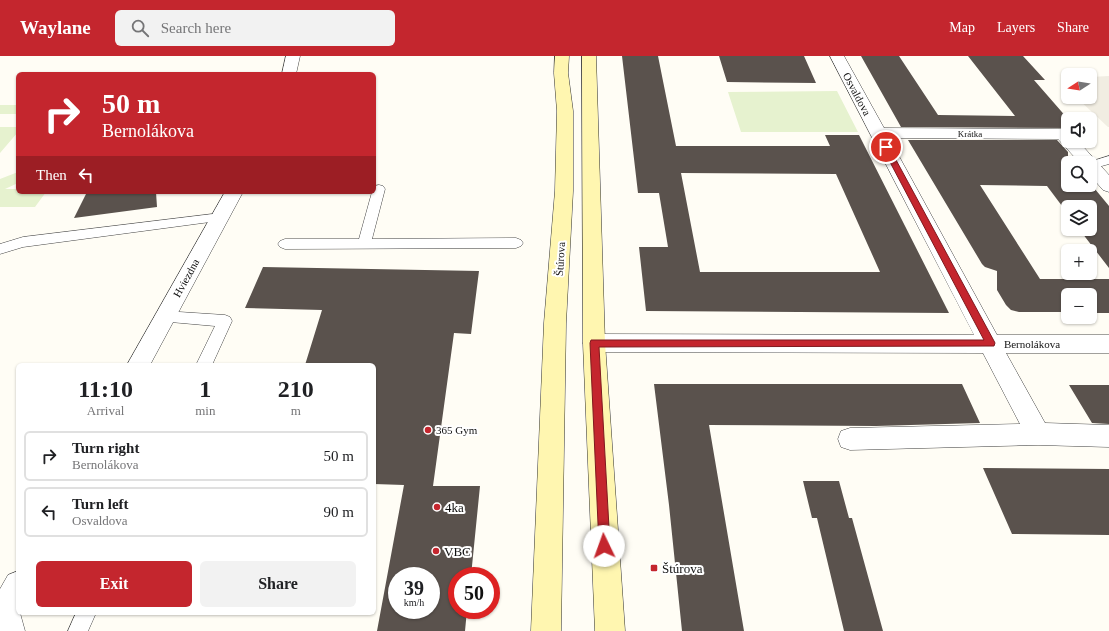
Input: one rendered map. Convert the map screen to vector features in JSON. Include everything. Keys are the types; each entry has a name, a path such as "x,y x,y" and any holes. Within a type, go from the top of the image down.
{"main road":[{"name":"Štúrova","path":"546,631 556,323 564,191 565,111 561,73 562,56"},
{"path":"589,56 594,343 610,631"}],"street":[{"path":"289,72 293,56"},
{"name":"Osvaldova","path":"837,56 1038,434"},
{"name":"Krátka","path":"878,133 1061,138"},
{"path":"1076,148 1083,156"},
{"path":"1097,172 1109,186"},
{"name":"Hviezdna","path":"139,363 233,194"},
{"name":"Bernolákova","path":"594,343 1109,344"},
{"path":"850,439 1038,434 1109,436"},
{"path":"5,615 16,590"}],"lane":[{"path":"1097,163 1109,160"},
{"path":"364,244 379,189"},
{"path":"0,249 23,242 221,217"},
{"path":"285,244 516,244"},
{"path":"164,317 225,321 205,363"},
{"path":"78,631 85,615"}],"green space":[{"path":"837,91 858,132 741,132 728,92"},
{"path":"0,105 16,105 16,114 0,114"},
{"path":"0,127 16,127 16,134 0,153"},
{"path":"16,173 16,184 5,189 16,189 16,194 45,194 35,207 0,207 0,179"}],"shaded area":[{"path":"1109,76 1109,127 1097,117 1097,112 1092,112 1083,104 1097,104 1097,77"}],"building":[{"path":"622,56 658,56 676,146 830,146 825,135 859,135 949,313 646,311 639,247 668,247 659,193 638,193","holes":["681,173 836,174 880,272 700,272"]},
{"path":"719,56 804,56 816,83 727,82"},
{"path":"861,56 899,56 938,115 1015,116 968,56 1023,56 1045,80 1034,80 1062,112 1061,128 901,127"},
{"path":"908,140 1057,140 1061,144 1061,148 1064,148 1068,152 1068,156 1061,156 1061,192 1097,191 1109,206 1109,268 1097,252 1097,244 1091,244 1084,236 1097,236 1097,200 1061,200 1061,205 1047,186 980,185 1040,279 1109,279 1109,313 1097,313 1097,288 1061,288 1061,312 1019,312 1011,310 1006,305 997,290 997,271 985,267"},
{"path":"86,194 156,194 157,207 74,218"},
{"path":"263,267 479,271 471,334 454,333 433,486 480,486 472,567 448,567 448,619 466,619 465,631 377,631 388,572 388,619 440,619 440,567 389,567 404,485 376,484 376,363 306,363 322,310 245,308"},
{"path":"654,384 962,384 980,423 876,426 709,425 744,631 682,631 669,505"},
{"path":"1069,385 1109,385 1109,424 1092,423"},
{"path":"983,468 1109,469 1109,535 1012,534"},
{"path":"803,481 839,481 849,518 852,518 883,631 844,631 817,518 812,518"}],"place":[{"name":"365 Gym","path":"428,430"},
{"name":"4ka","path":"437,507"},
{"name":"VBC","path":"436,551"},
{"name":"Štúrova","path":"654,568"}],"route":[{"path":"604,546 594,343 990,343 886,147"}]}
